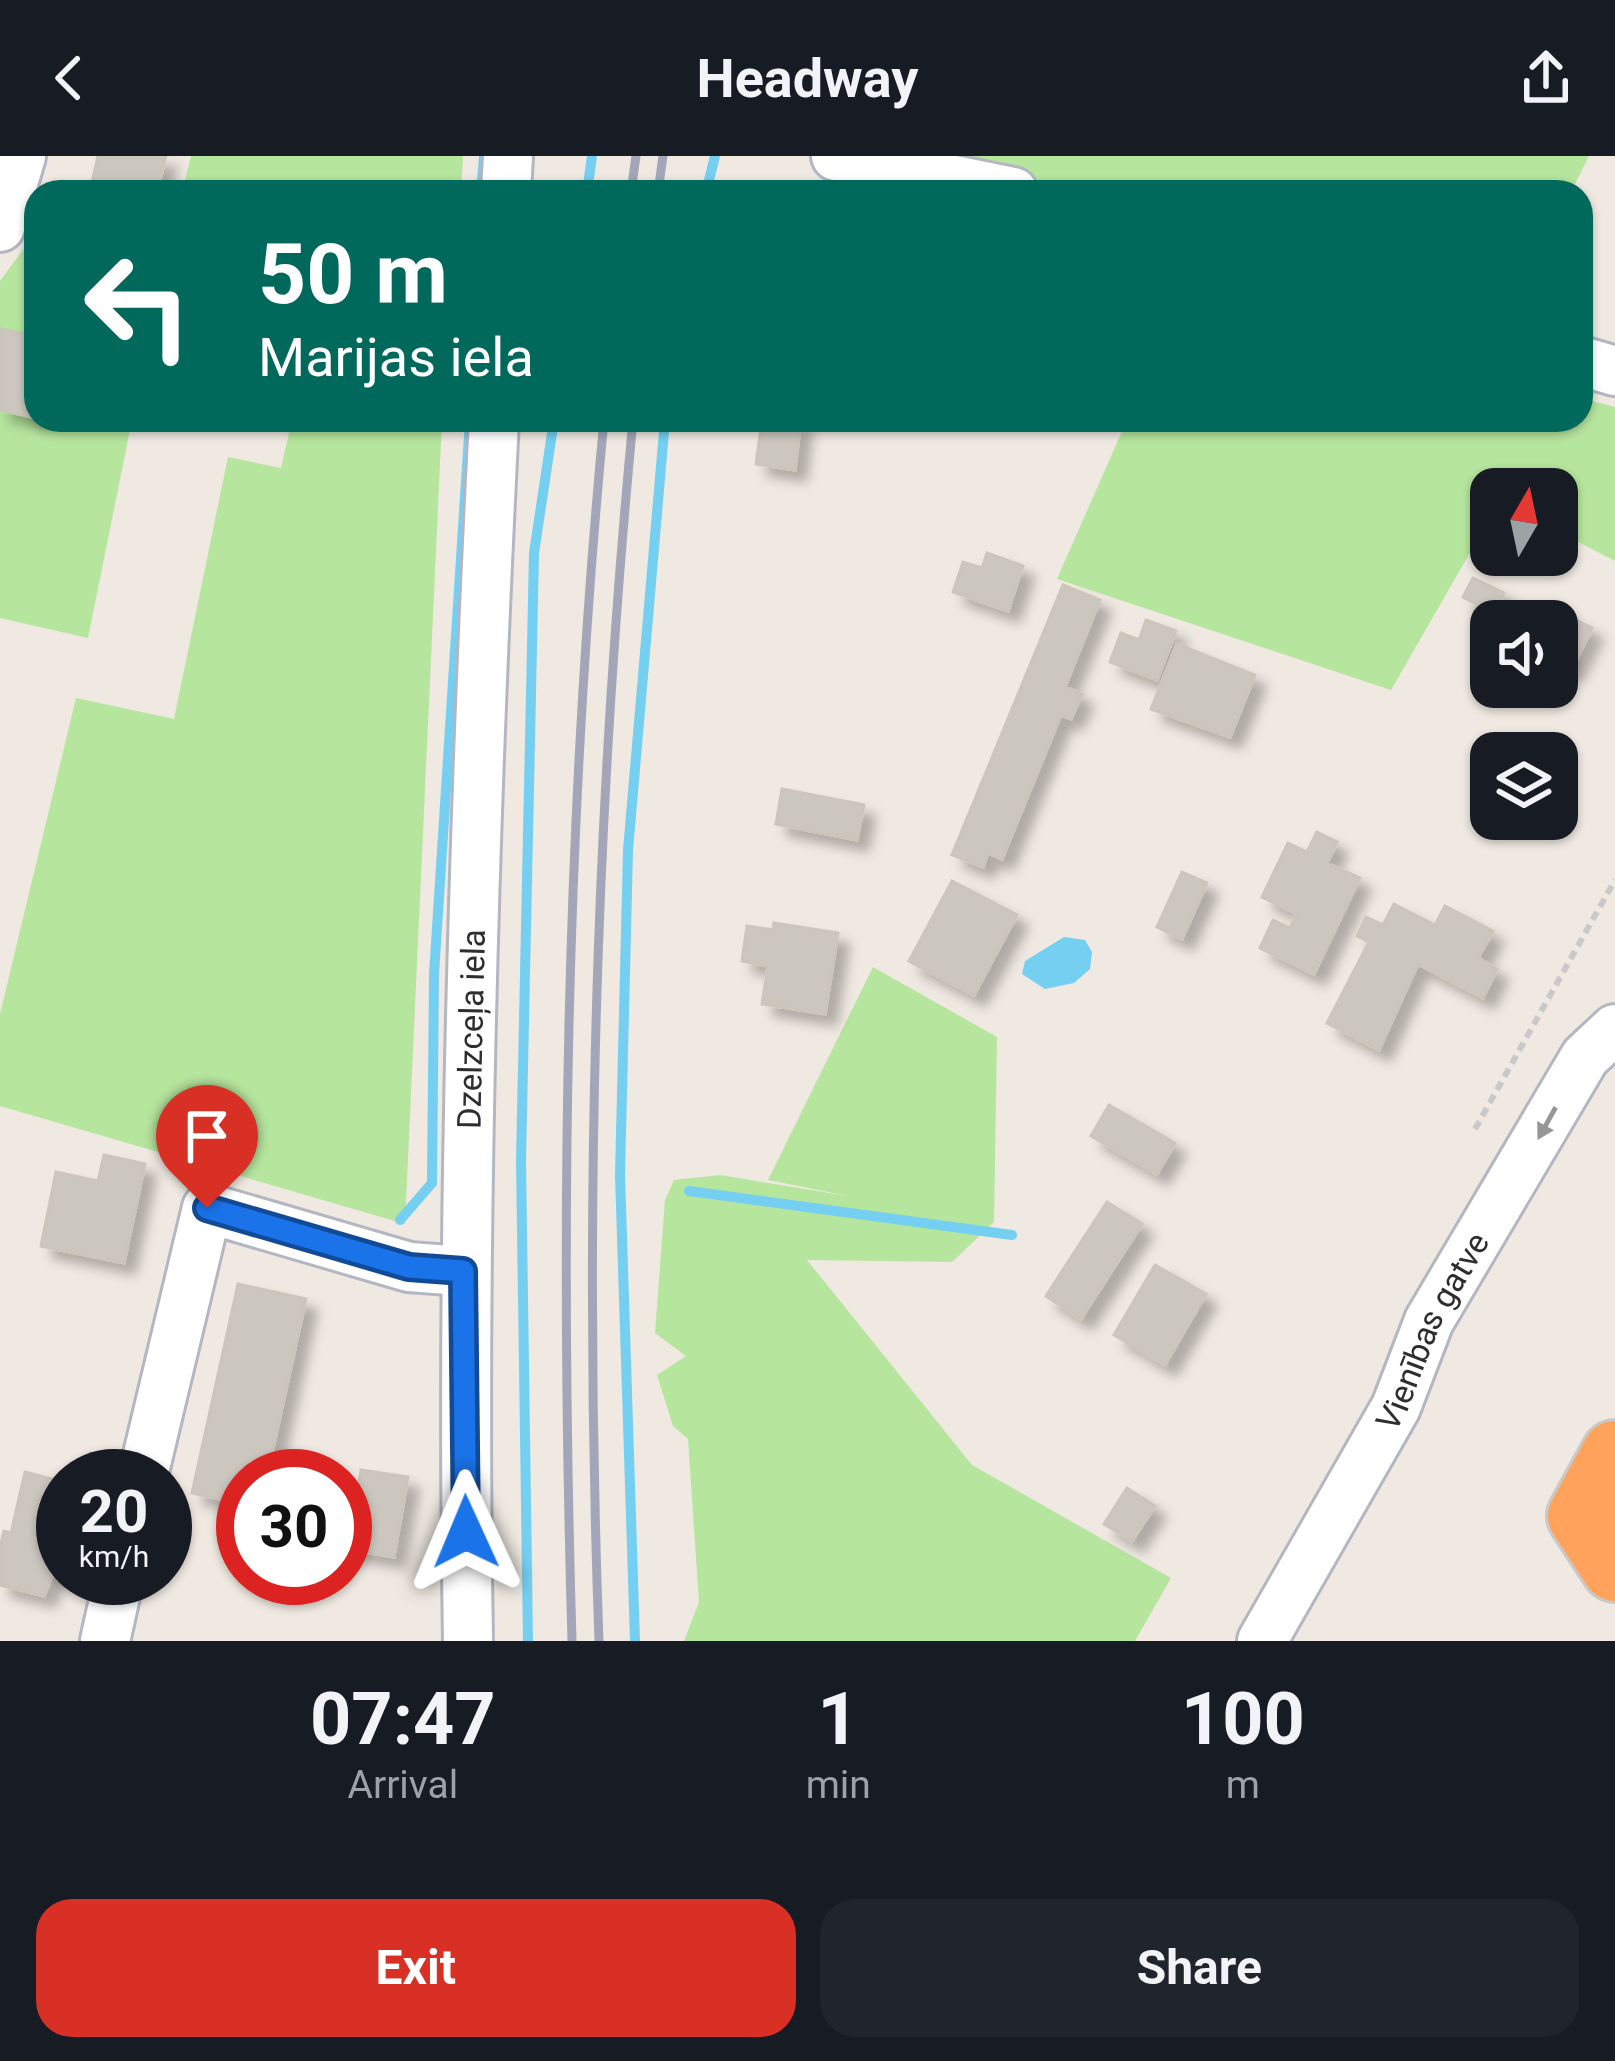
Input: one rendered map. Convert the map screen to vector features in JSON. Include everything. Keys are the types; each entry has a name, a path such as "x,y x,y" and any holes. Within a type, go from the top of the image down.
{"highway":[{"path":"1615,1454 1581,1516 1615,1568"}],"street":[{"path":"0,227 21,156"},
{"path":"836,156 954,180"},
{"name":"Dzelzceļa iela","path":"468,1641 463,1271 472,878 493,432"},
{"name":"Vienības gatve","path":"1262,1641 1396,1407 1429,1321 1585,1057 1615,1029"},
{"path":"149,1449 207,1208 409,1267 463,1271"},
{"path":"105,1641 113,1605"}],"path":[{"path":"1475,1129 1615,880"}],"green space":[{"path":"191,156 463,156 462,180 185,180"},
{"path":"950,156 1589,156 1577,180 1029,180"},
{"path":"24,248 24,432 130,432 88,638 0,618 0,281"},
{"path":"1593,401 1615,407 1615,561 1578,542 1578,468 1470,468 1470,553 1391,690 1057,579 1122,432 1593,432"},
{"path":"289,432 441,432 405,1224 0,1106 0,1014 76,698 174,719 228,457 281,468"},
{"path":"873,967 997,1037 994,1222 952,1262 807,1260 972,1465 1171,1578 1135,1641 684,1641 699,1602 688,1439 673,1426 657,1375 686,1356 655,1333 665,1200 674,1180 720,1175 848,1196 768,1180"}],"water":[{"path":"1064,937 1085,940 1092,952 1090,969 1074,983 1045,989 1022,974 1025,961"}],"building":[{"path":"98,156 166,156 160,180 93,180"},
{"path":"1,329 24,334 24,415 0,410"},
{"path":"760,432 800,432 795,470 756,464"},
{"path":"987,553 1023,566 1008,611 953,592 963,562 982,568"},
{"path":"1473,578 1504,593 1500,600 1463,597"},
{"path":"1063,585 1100,600 1065,687 1082,694 1071,719 1061,715 1002,859 988,853 983,867 952,855"},
{"path":"1146,620 1176,631 1157,680 1110,662 1121,633 1139,640"},
{"path":"1578,621 1592,628 1578,657"},
{"path":"1177,644 1255,675 1230,737 1151,709"},
{"path":"782,789 864,805 857,840 776,824"},
{"path":"1317,832 1337,842 1327,863 1360,878 1314,974 1260,948 1273,920 1290,928 1297,914 1262,897 1288,843 1307,852"},
{"path":"1182,872 1207,883 1182,939 1157,927"},
{"path":"952,881 1017,915 974,995 909,961"},
{"path":"1394,904 1435,925 1445,906 1493,931 1478,958 1497,969 1483,998 1418,964 1379,1050 1327,1023 1369,942 1357,936 1366,917 1383,925"},
{"path":"774,923 838,933 825,1014 762,1004 768,966 742,961 747,926 773,930"},
{"path":"1109,1105 1175,1143 1157,1174 1091,1136"},
{"path":"104,1155 145,1164 124,1263 41,1246 56,1172 98,1181"},
{"path":"1107,1202 1142,1224 1081,1319 1046,1296"},
{"path":"1155,1265 1206,1294 1165,1365 1114,1335"},
{"path":"238,1284 306,1299 273,1449 216,1449 216,1498 192,1493"},
{"path":"25,1472 36,1475 36,1594 0,1585 0,1547 4,1531 11,1533"},
{"path":"372,1472 408,1477 394,1557 372,1553"},
{"path":"1127,1488 1155,1506 1132,1541 1104,1524"}],"waterway":[{"path":"482,180 484,156"},
{"path":"589,180 592,156"},
{"path":"709,180 715,156"},
{"path":"400,1220 432,1183 434,974 469,432"},
{"path":"528,1641 521,1161 534,553 552,432"},
{"path":"635,1641 620,1175 628,850 664,432"},
{"path":"689,1191 1012,1235"}],"railway":[{"path":"633,180 636,156"},
{"path":"660,180 663,156"},
{"path":"572,1641 566,1335 569,1030 581,726 603,432"},
{"path":"599,1641 592,1335 596,1030 609,725 632,432"}],"route":[{"path":"207,1208 409,1267 463,1271 466,1532"}]}
